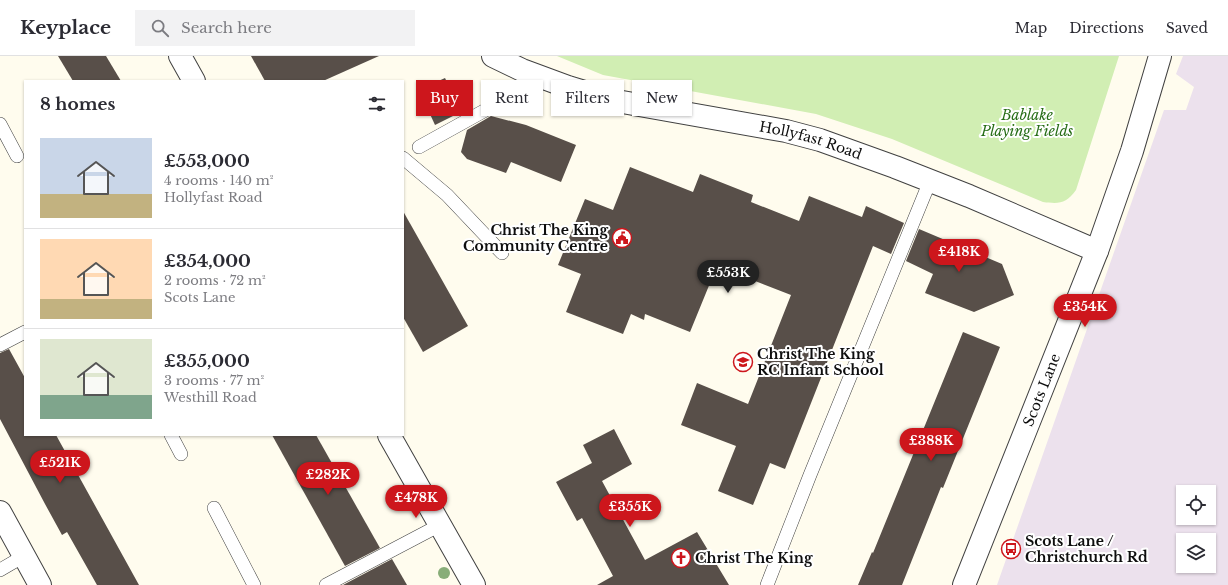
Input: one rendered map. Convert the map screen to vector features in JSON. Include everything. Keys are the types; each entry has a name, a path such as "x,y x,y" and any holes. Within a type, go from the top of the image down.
{"street":[{"path":"180,56 193,80"},
{"name":"Hollyfast Road","path":"493,56 568,88 611,100 786,131 853,152 930,181 1097,251"},
{"name":"Scots Lane","path":"964,585 1097,251 1132,151 1160,56"},
{"path":"390,436 474,585"},
{"path":"0,512 40,585"}],"lane":[{"path":"419,147 500,102 535,75"},
{"path":"0,124 17,156"},
{"path":"404,159 446,195 502,253"},
{"path":"767,585 810,475 930,181"},
{"path":"0,345 24,333"},
{"path":"172,436 181,454"},
{"path":"214,508 254,585"},
{"path":"326,585 440,525"},
{"path":"0,570 24,556"}],"shaded area":[{"path":"1183,56 1228,56 1228,585 997,585 1164,110 1186,110 1194,87 1176,74"}],"green space":[{"name":"Bablake Playing Fields","path":"557,56 1119,56 1076,190 1069,198 1058,203 1043,202 892,139 816,114 692,91 692,80 632,80 603,75"}],"building":[{"path":"58,56 106,56 120,80 72,80"},
{"path":"251,56 379,56 325,80 264,80"},
{"path":"431,116 453,116 435,125"},
{"path":"491,116 526,125 576,145 561,182 511,162 506,173 467,159 461,152 467,130"},
{"path":"630,167 693,192 700,174 753,195 751,202 799,221 809,196 862,217 866,206 904,223 891,254 873,246 785,469 770,463 753,505 718,491 736,446 681,425 697,383 748,404 791,295 717,266 690,332 645,314 644,320 631,314 623,334 566,312 581,274 558,265 585,199 613,210"},
{"path":"404,213 468,326 423,352 404,319"},
{"path":"919,229 1002,264 1014,295 974,312 925,293 933,274 906,261"},
{"path":"963,332 1000,347 943,488 941,487 902,585 858,585 872,552 873,553"},
{"path":"9,349 24,376 24,436 57,436 139,585 97,585 67,532 62,535 0,419 0,353"},
{"path":"614,429 632,464 602,481 645,560 697,532 729,585 597,585 613,576 582,518 577,521 556,482 592,463 583,445"},
{"path":"273,436 317,436 380,548 345,566"},
{"path":"392,559 407,585 343,585"}],"place":[{"name":"Christ The King Community Centre","path":"622,238"},
{"name":"Christ The King RC Infant School","path":"743,362"},
{"name":"Scots Lane / Christchurch Rd","path":"1011,549"},
{"name":"Christ The King","path":"681,558"}]}
